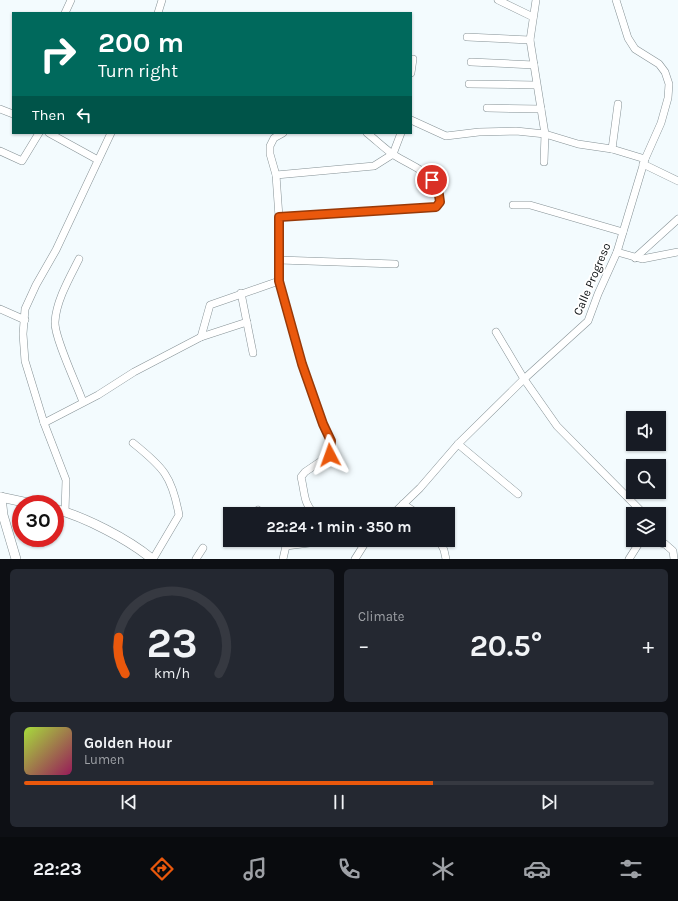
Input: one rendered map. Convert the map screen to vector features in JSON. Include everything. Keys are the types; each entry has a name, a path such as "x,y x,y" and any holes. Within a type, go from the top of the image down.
{"street":[{"path":"65,12 71,0"},
{"path":"158,12 162,0"},
{"path":"498,0 533,17"},
{"path":"536,0 530,40 545,134 544,162"},
{"name":"Calle Progreso","path":"400,507 420,488 458,444 524,379 588,321 616,252 644,161 661,123 668,98 668,84 665,72 659,64 636,49 628,38 616,0"},
{"path":"467,37 530,40"},
{"path":"412,66 413,59"},
{"path":"471,62 534,65"},
{"path":"469,84 536,85"},
{"path":"612,149 618,104"},
{"path":"487,108 541,109"},
{"path":"0,109 12,114"},
{"path":"412,120 446,136 479,132 516,131 545,134 578,144 612,149 644,161 678,181"},
{"path":"0,151 22,161 38,134"},
{"path":"51,134 98,160"},
{"path":"111,134 56,250 36,285 25,309 25,361 44,423 66,480 65,512 88,520 143,551 152,559 179,515 171,482 166,473 156,461 132,443"},
{"path":"281,134 274,138 270,146 270,154 276,175 279,217 279,281 302,364 323,424 331,441 330,455 305,472 301,477 308,507"},
{"path":"279,217 436,207 440,202 438,188 426,172 393,154 368,134"},
{"path":"276,175 374,166 393,154 401,134"},
{"path":"513,205 530,205 623,232"},
{"path":"635,258 678,219"},
{"path":"616,252 642,259 678,252"},
{"path":"79,259 62,296 55,321 59,342 83,402"},
{"path":"279,260 395,264"},
{"path":"201,337 210,305 279,281"},
{"path":"241,293 253,354"},
{"path":"0,310 25,320"},
{"path":"44,423 83,402 98,396 171,352 201,337 247,322"},
{"path":"496,332 524,379 557,426 637,507"},
{"path":"458,444 518,494"},
{"path":"12,500 0,497 3,515 16,559"},
{"path":"403,504 408,507"},
{"path":"666,545 673,550 674,559"},
{"path":"283,559 286,547"},
{"path":"355,559 363,547"},
{"path":"442,547 446,559"},
{"path":"629,559 637,547"},
{"path":"196,559 204,548"}],"route":[{"path":"330,455 331,441 323,424 302,364 279,281 279,217 436,207 440,202 438,188 432,180"}]}
